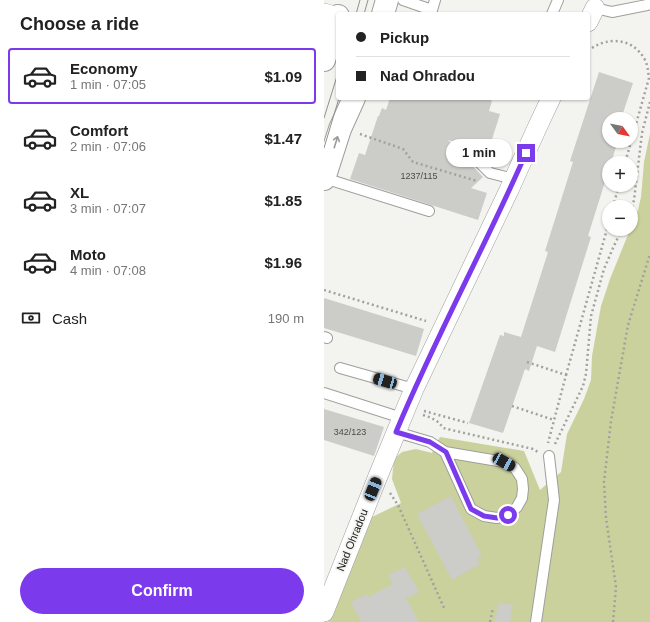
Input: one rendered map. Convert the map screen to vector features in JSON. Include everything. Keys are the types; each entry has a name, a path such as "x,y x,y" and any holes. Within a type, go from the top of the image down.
{"main road":[{"path":"339,12 343,0"},
{"path":"384,12 387,0"},
{"path":"324,60 336,22"},
{"path":"324,178 340,129 353,100"}],"street":[{"path":"324,13 336,16"},
{"name":"Nad Ohradou","path":"324,612 406,417 414,389 550,100"}],"lane":[{"path":"403,0 432,10 435,0"},
{"path":"553,12 558,0"},
{"path":"592,10 612,12 650,3"},
{"path":"472,156 490,173 514,179"},
{"path":"324,178 429,211"},
{"path":"340,368 414,389"},
{"path":"324,393 406,417 430,442 446,452 504,462 515,468 522,479 523,489 522,498 517,508 508,515 497,518 484,516 471,509 446,452"},
{"path":"536,622 554,500 547,455"}],"path":[{"path":"590,49 602,42 612,40 622,41 639,51 648,68 649,78 627,156"},
{"path":"634,200 642,133 650,102"},
{"path":"340,129 355,132 403,149 413,162 448,172"},
{"path":"547,455 554,420 605,236"},
{"path":"547,455 585,380 591,316 604,269 619,236"},
{"path":"613,622 616,587 606,518 604,482 611,421 628,325 650,254"},
{"path":"324,290 411,317"},
{"path":"527,362 566,375"},
{"path":"512,406 554,420"},
{"path":"406,417 419,413 434,418 443,428 533,449 547,455"},
{"path":"406,417 468,424"},
{"path":"398,505 445,610"},
{"path":"490,622 493,608"}],"green space":[{"path":"650,134 650,622 328,622 372,517 401,503 392,479 394,459 402,452 416,449 432,453 440,437 524,451 540,490 561,472 567,434 584,399 591,380 592,356 601,306 627,236 638,236 638,210 641,197 644,162"}],"building":[{"path":"599,72 633,83 623,112 602,112 602,148 616,148 613,156 602,156 602,191 588,236 591,237 555,352 537,346 529,371 525,369 503,433 469,423 500,335 504,336 504,332 521,337 548,252 545,251 573,162 570,161"},
{"path":"389,100 492,101 489,111 500,114 488,152 448,140 483,177 471,188 487,193 478,220 350,179 359,153 365,155 382,108 386,110"},
{"path":"324,298 424,329 416,356 324,328"},
{"path":"324,409 384,427 374,456 324,440"},
{"path":"451,496 482,556 477,558 480,564 452,580 417,514"},
{"path":"405,567 419,592 406,598 419,622 361,622 351,602 367,594 368,597 393,584 388,575"},
{"path":"498,603 513,605 510,622 495,622"}],"tram line":[{"path":"357,12 360,0"},
{"path":"365,12 368,0"},
{"path":"324,118 336,79"},
{"path":"324,148 338,100"}],"route":[{"path":"508,515 497,518 484,516 471,509 446,452 430,442 396,432 414,389 526,153"}]}
